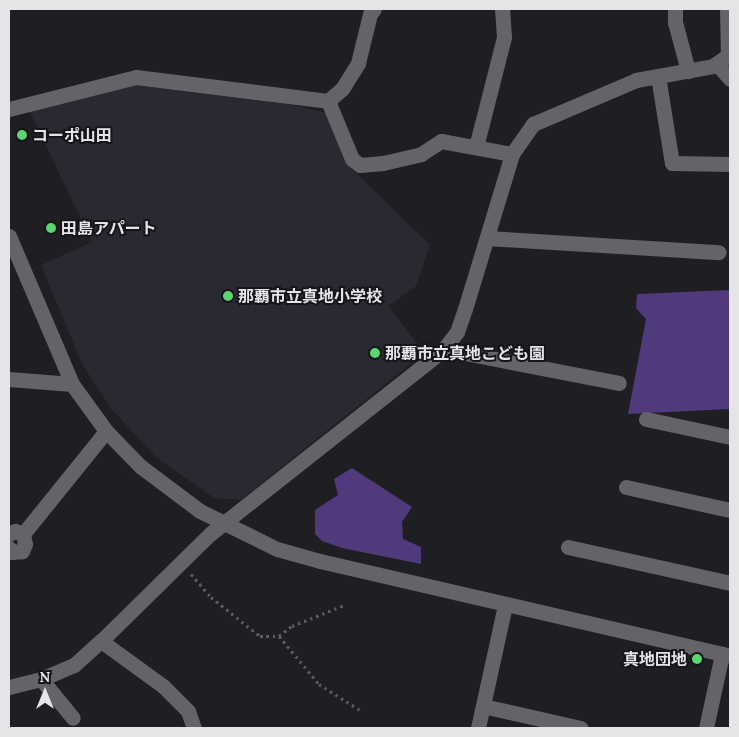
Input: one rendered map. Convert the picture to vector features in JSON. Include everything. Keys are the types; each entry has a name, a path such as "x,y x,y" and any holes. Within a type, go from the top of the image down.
{"street":[{"path":"9,109 136,77 328,101 342,89 358,63 370,14 374,9"},
{"path":"476,147 504,37 502,9"},
{"path":"675,9 675,22 688,71"},
{"path":"727,9 725,58 730,80"},
{"path":"9,687 41,680 74,665 222,523 444,349 456,332 512,154 533,124 636,80 688,71 725,58"},
{"path":"658,76 672,163 730,164"},
{"path":"328,101 352,160 360,165 383,163 421,154 441,141 512,154"},
{"path":"9,236 72,384 106,431 140,466 184,500 222,523 277,549 320,562 726,655 706,728"},
{"path":"487,238 719,252"},
{"path":"444,349 619,383"},
{"path":"9,379 72,384"},
{"path":"646,419 730,437"},
{"path":"9,548 12,552 22,551 26,544 16,534 106,431"},
{"path":"626,487 730,510"},
{"path":"568,547 730,583"},
{"path":"478,728 505,605"},
{"path":"101,641 163,686 188,711 194,728"},
{"path":"41,680 73,718"},
{"path":"482,706 581,728"}],"path":[{"path":"181,562 211,597 260,636 278,636 292,626 344,605"},
{"path":"278,636 319,684 360,710"}],"shaded area":[{"name":"那覇市立真地小学校","path":"136,84 251,96 329,113 351,168 430,245 416,286 389,306 424,353 241,500 214,498 157,458 112,410 82,364 41,265 92,242 28,108"},
{"path":"730,290 730,409 628,414 646,319 636,308 637,294"},
{"path":"352,468 412,507 402,522 403,539 421,547 421,564 342,548 322,541 315,534 315,510 338,495 334,479"}],"place":[{"name":"コーポ山田","path":"22,135"},
{"name":"田島アパート","path":"51,228"},
{"name":"那覇市立真地小学校","path":"228,296"},
{"name":"那覇市立真地こども園","path":"375,353"},
{"name":"真地団地","path":"697,659"}]}
